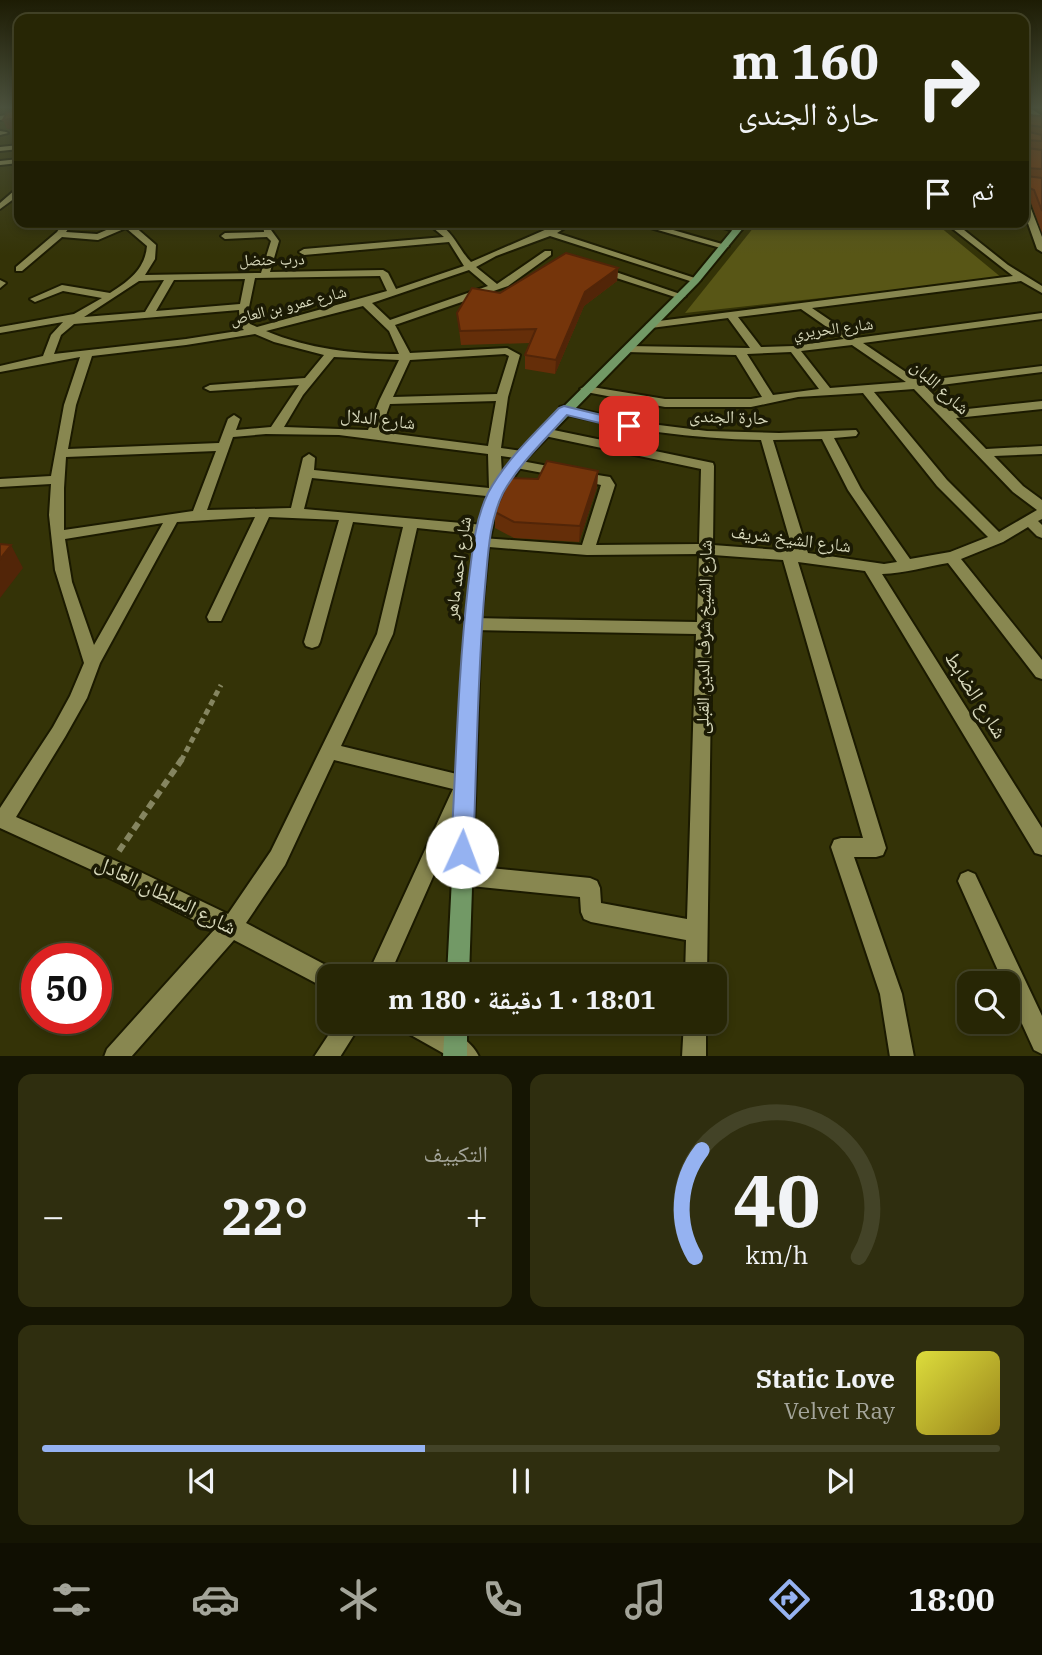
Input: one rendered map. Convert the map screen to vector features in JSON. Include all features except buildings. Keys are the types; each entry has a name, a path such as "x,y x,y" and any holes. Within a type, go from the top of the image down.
{"main road":[{"name":"شارع احمد ماهر","path":"458,964 473,624 483,536 496,493 519,460 564,410 681,296 739,228"},
{"path":"458,1034 460,1053"}],"street":[{"path":"0,207 14,196"},
{"path":"1029,219 1042,249"},
{"path":"19,269 64,228"},
{"path":"60,234 98,237 119,228"},
{"path":"48,358 53,339 74,318 137,278 151,258 153,249 149,241 135,228"},
{"path":"265,275 275,242 267,228"},
{"path":"438,228 452,239 459,255 470,267 495,287"},
{"name":"شارع عمرو بن العاص","path":"0,369 48,358 256,331 365,302 470,267 486,257 559,228"},
{"path":"656,228 724,246"},
{"path":"956,228 1042,290"},
{"path":"550,233 696,279"},
{"path":"225,236 271,234"},
{"path":"304,252 389,251 452,239"},
{"path":"520,244 561,258"},
{"path":"389,324 495,287 548,253"},
{"path":"588,266 681,296"},
{"name":"درب حنضل","path":"137,278 383,272 393,293"},
{"path":"251,275 244,307 246,326 330,355 363,358 507,351 515,357 502,397 494,451 496,493 306,473"},
{"path":"148,316 171,277"},
{"path":"651,325 1022,278"},
{"path":"35,299 62,288 111,296"},
{"path":"365,302 389,324 406,356"},
{"name":"شارع اللبان","path":"803,306 917,385 1018,489 1042,508"},
{"path":"0,330 74,318 148,316 244,307"},
{"path":"731,315 758,351"},
{"name":"شارع الحريري","path":"627,349 740,352 794,349 1042,316"},
{"path":"794,349 827,392"},
{"path":"740,352 770,400"},
{"path":"87,353 74,386 57,480 58,536 62,570 92,663"},
{"path":"276,429 307,381 330,355"},
{"path":"373,435 406,356"},
{"path":"586,389 665,402 714,404 770,400 797,394 917,385 1042,369"},
{"path":"210,388 307,381"},
{"path":"867,390 942,483 998,539"},
{"path":"385,401 502,397"},
{"path":"948,415 1042,405"},
{"name":"حارة الجندى","path":"564,410 655,430 766,436 852,433"},
{"path":"198,515 234,419"},
{"name":"شارع الدلال","path":"61,453 226,440 276,429 373,435 494,451 607,482 587,550"},
{"name":"شارع الشيخ شرف الدين القبلى","path":"544,432 707,465 696,964"},
{"path":"826,435 855,490 908,567"},
{"path":"766,436 796,557 876,848 841,848 891,994 902,1056"},
{"path":"984,453 1042,450"},
{"path":"296,513 309,458"},
{"path":"0,483 57,480"},
{"path":"215,617 264,513"},
{"name":"شارع الشيخ شريف","path":"58,536 173,517 296,513 411,524 587,550 706,549 796,557 871,569 908,567 952,558 998,539 1036,517"},
{"path":"1,819 59,732 78,698 92,663 173,517"},
{"path":"312,642 347,517"},
{"path":"1036,517 1042,534"},
{"path":"115,1056 232,926 278,858 385,634 411,524"},
{"path":"952,558 1042,672"},
{"name":"شارع الضابط","path":"871,569 1042,846"},
{"path":"473,624 704,628"},
{"path":"330,751 465,784 383,964"},
{"name":"شارع السلطان العادل","path":"1,819 108,866 232,926 317,972"},
{"path":"461,875 590,888 591,912 697,932"},
{"path":"968,881 1042,1042"},
{"path":"325,1056 342,1034"},
{"path":"429,1034 460,1053"},
{"path":"694,1056 695,1034"}],"path":[{"path":"108,866 159,799 201,730 221,685"}],"shaded area":[{"path":"753,228 941,228 1002,278 685,313"}],"route":[{"path":"462,852 473,624 482,543 489,510 496,493 522,455 564,410 629,426"}]}
